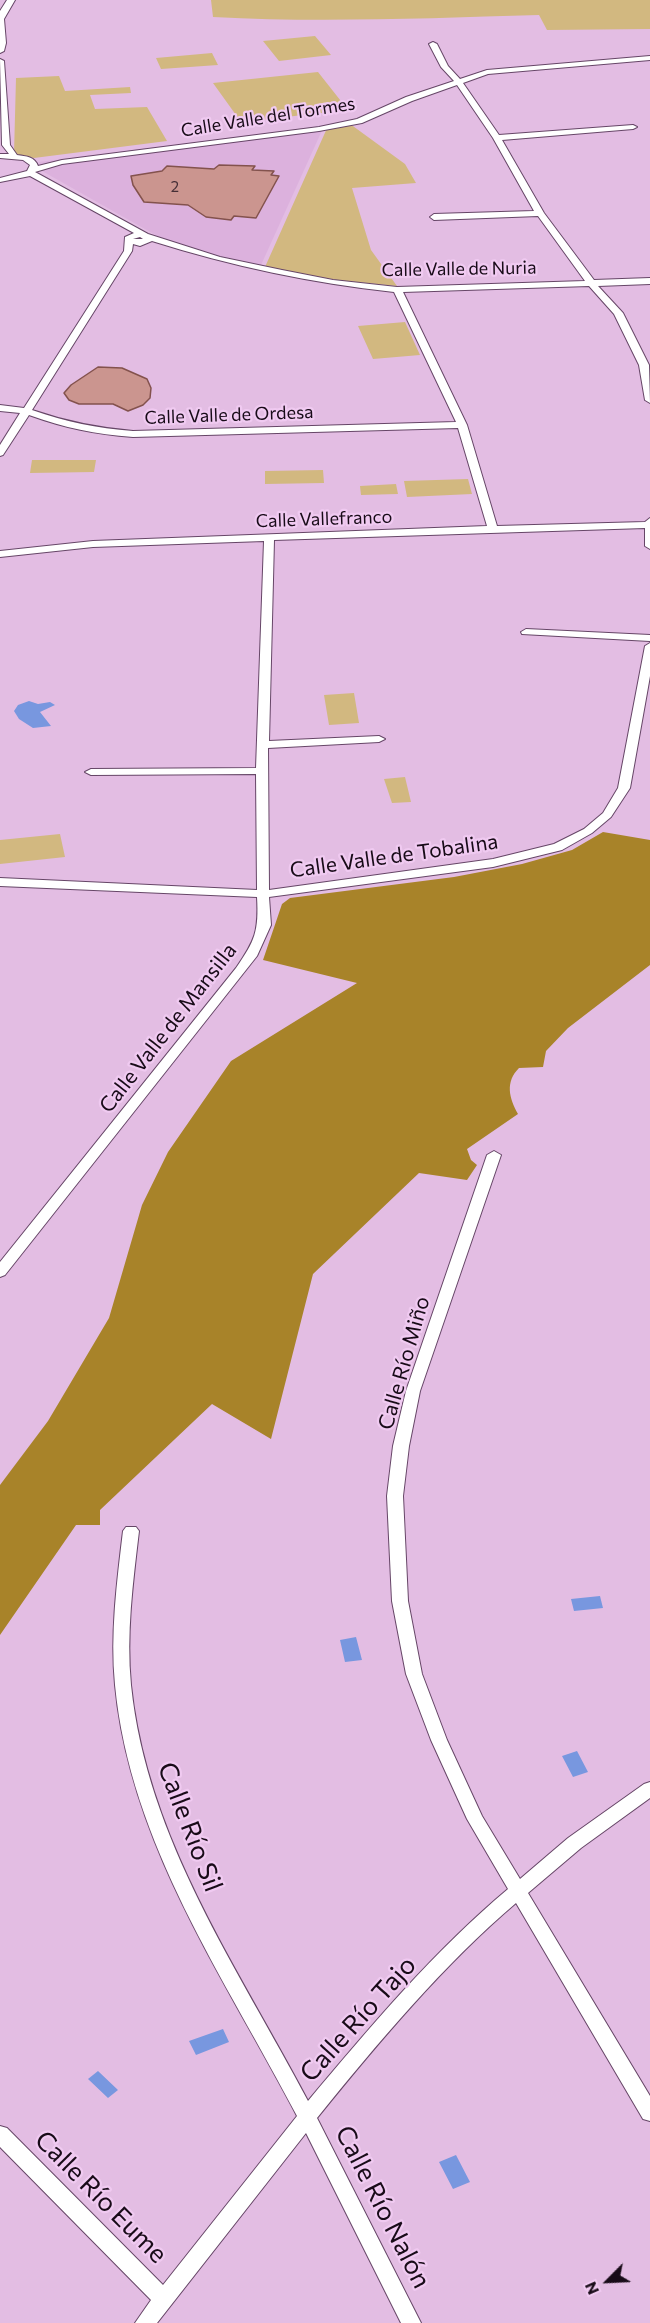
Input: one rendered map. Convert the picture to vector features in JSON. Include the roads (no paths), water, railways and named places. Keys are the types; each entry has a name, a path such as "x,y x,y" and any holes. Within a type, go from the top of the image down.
{"street":[{"path":"0,8 2,0"},
{"path":"0,51 1,15 11,0"},
{"path":"432,44 445,67 458,81 497,138 540,213 591,283 618,313 644,365 650,399"},
{"name":"Calle Valle del Tormes","path":"19,177 33,168 62,162 359,121 458,81 487,72 650,58"},
{"path":"0,61 2,151"},
{"path":"497,138 633,127"},
{"name":"Calle Valle de Nuria","path":"2,151 33,168 42,181"},
{"path":"1,181 19,177"},
{"name":"Calle Valle de Nuria","path":"19,177 42,181 144,239 218,259 333,284 397,290 650,281"},
{"path":"434,217 540,213"},
{"path":"0,453 128,243 124,226"},
{"path":"128,243 144,239"},
{"path":"128,243 144,239"},
{"path":"397,290 462,425 493,529"},
{"name":"Calle Valle de Ordesa","path":"0,408 27,411 93,431 133,434 462,425"},
{"path":"650,524 650,546"},
{"name":"Calle Vallefranco","path":"0,554 93,544 650,524"},
{"name":"Calle Valle de Mansilla","path":"0,1272 253,953 266,925 263,894 262,771 269,538"},
{"path":"526,632 650,638"},
{"name":"Calle Valle de Tobalina","path":"0,882 263,894 493,863 558,847 588,831 607,815 624,788 650,646"},
{"path":"264,745 379,739"},
{"path":"91,772 262,771"},
{"name":"Calle Río Miño","path":"494,1155 412,1392 401,1446 395,1496 400,1601 414,1674 439,1740 476,1819 650,2113"},
{"name":"Calle Río Sil","path":"131,1531 122,1606 122,1677 133,1745 149,1801 166,1848 201,1922 307,2115"},
{"name":"Calle Río Tajo","path":"145,2323 307,2115 417,1989 465,1938 517,1889 623,1807 650,1789"},
{"name":"Calle Río Nalón","path":"307,2115 411,2323"},
{"name":"Calle Río Eume","path":"0,2134 164,2299"}],"water":[{"path":"29,701 38,704 50,702 55,705 40,712 51,726 33,728 19,719 14,711 18,705"},
{"path":"600,1596 603,1608 574,1611 571,1599"},
{"path":"356,1637 362,1660 345,1662 340,1640"},
{"path":"577,1751 588,1772 573,1777 562,1756"},
{"path":"223,2029 229,2042 196,2055 189,2041"},
{"path":"98,2071 118,2090 108,2098 88,2079"},
{"path":"456,2155 470,2182 453,2189 439,2162"}]}
